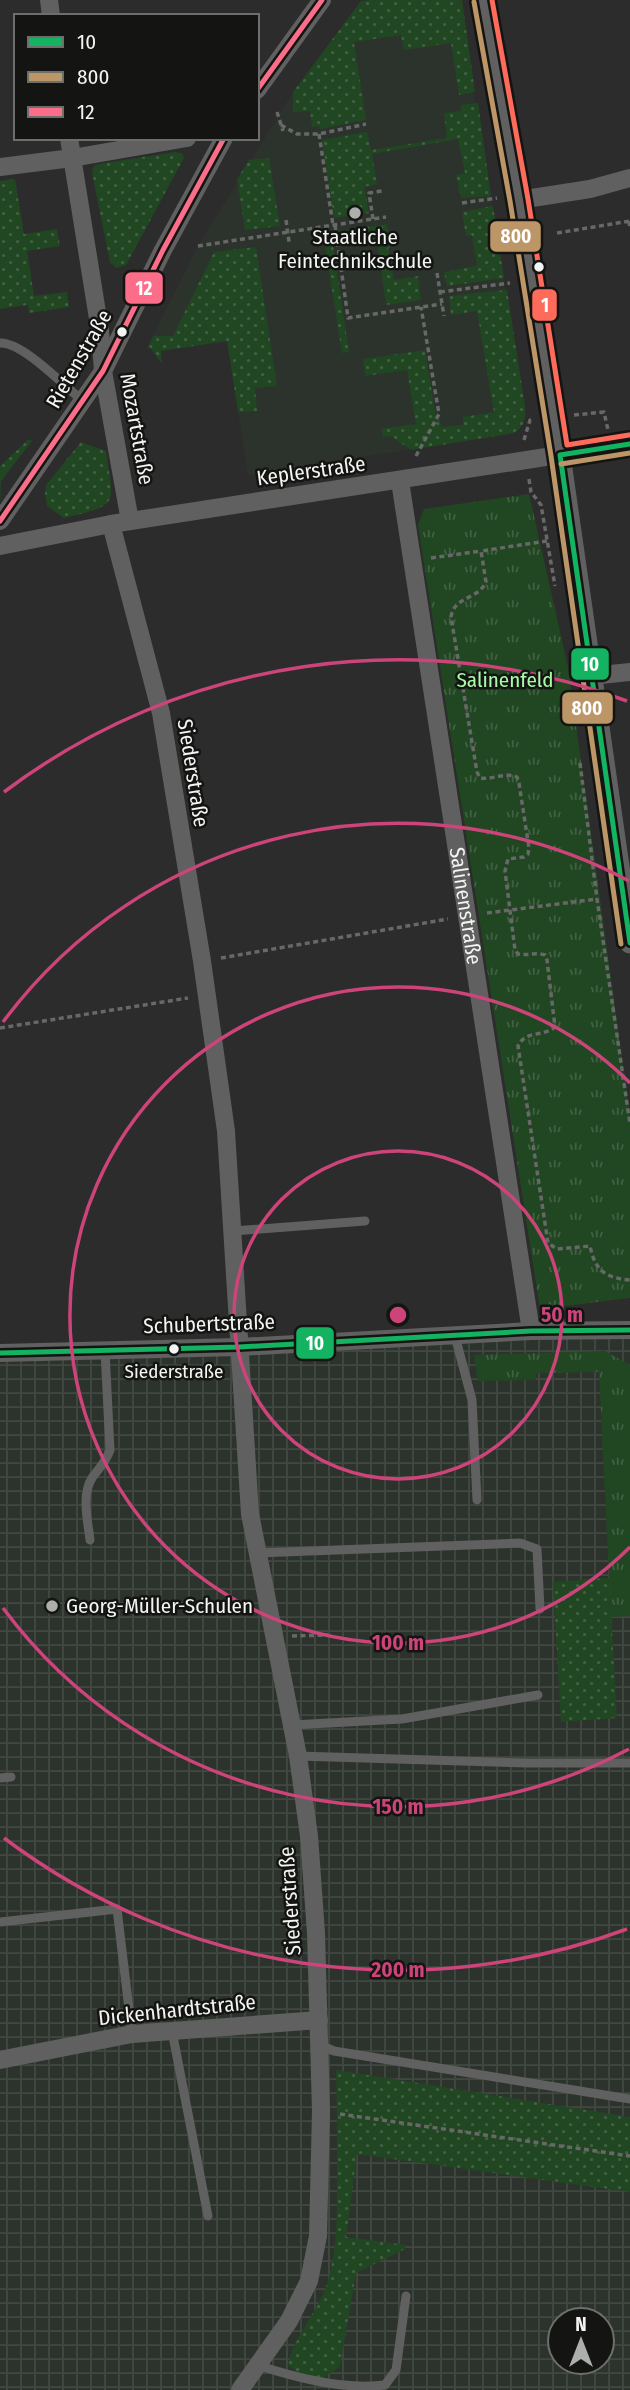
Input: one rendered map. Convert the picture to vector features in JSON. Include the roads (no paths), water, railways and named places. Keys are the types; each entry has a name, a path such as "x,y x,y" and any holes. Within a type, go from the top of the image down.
{"street":[{"path":"259,87 322,0"},
{"path":"484,0 560,455 630,943"},
{"name":"Mozartstraße","path":"69,140 100,331 103,371 130,521"},
{"path":"0,167 176,140"},
{"name":"Rietenstraße","path":"0,521 103,371 163,250 223,140"},
{"path":"519,200 590,189 630,178"},
{"name":"Keplerstraße","path":"0,546 111,524 630,444"},
{"name":"Salinenstraße","path":"400,481 531,1331"},
{"name":"Siederstraße","path":"111,524 160,713 202,961 226,1131 250,1514 298,1756 309,1836 316,1933 321,2112 318,2236 309,2281 289,2321 257,2365 245,2388"},
{"path":"591,676 630,672"},
{"name":"Schubertstraße","path":"0,1353 239,1347 531,1331 630,1330"},
{"name":"Dickenhardtstraße","path":"0,2060 132,2034 319,2020"}],"lane":[{"path":"0,343 22,350 83,401"},
{"path":"233,1231 365,1221"},
{"path":"455,1336 472,1400 477,1500"},
{"path":"90,1541 86,1491 91,1479 105,1464 110,1450 105,1351"},
{"path":"257,1553 520,1543 537,1549 540,1609"},
{"path":"292,1725 402,1719 538,1695"},
{"path":"298,1756 528,1763 630,1763"},
{"path":"0,1778 11,1777"},
{"path":"0,1922 117,1909 132,2034"},
{"path":"172,2031 208,2216"},
{"path":"320,2045 334,2051 630,2099"},
{"path":"257,2365 312,2382 367,2389 385,2385 396,2370 406,2295"}],"place":[{"name":"Staatliche Feintechnikschule","path":"355,213"},
{"name":"Siederstraße","path":"174,1349"},
{"name":"Georg-Müller-Schulen","path":"52,1606"}],"park label":[{"name":"Salinenfeld","path":"505,680"}]}
